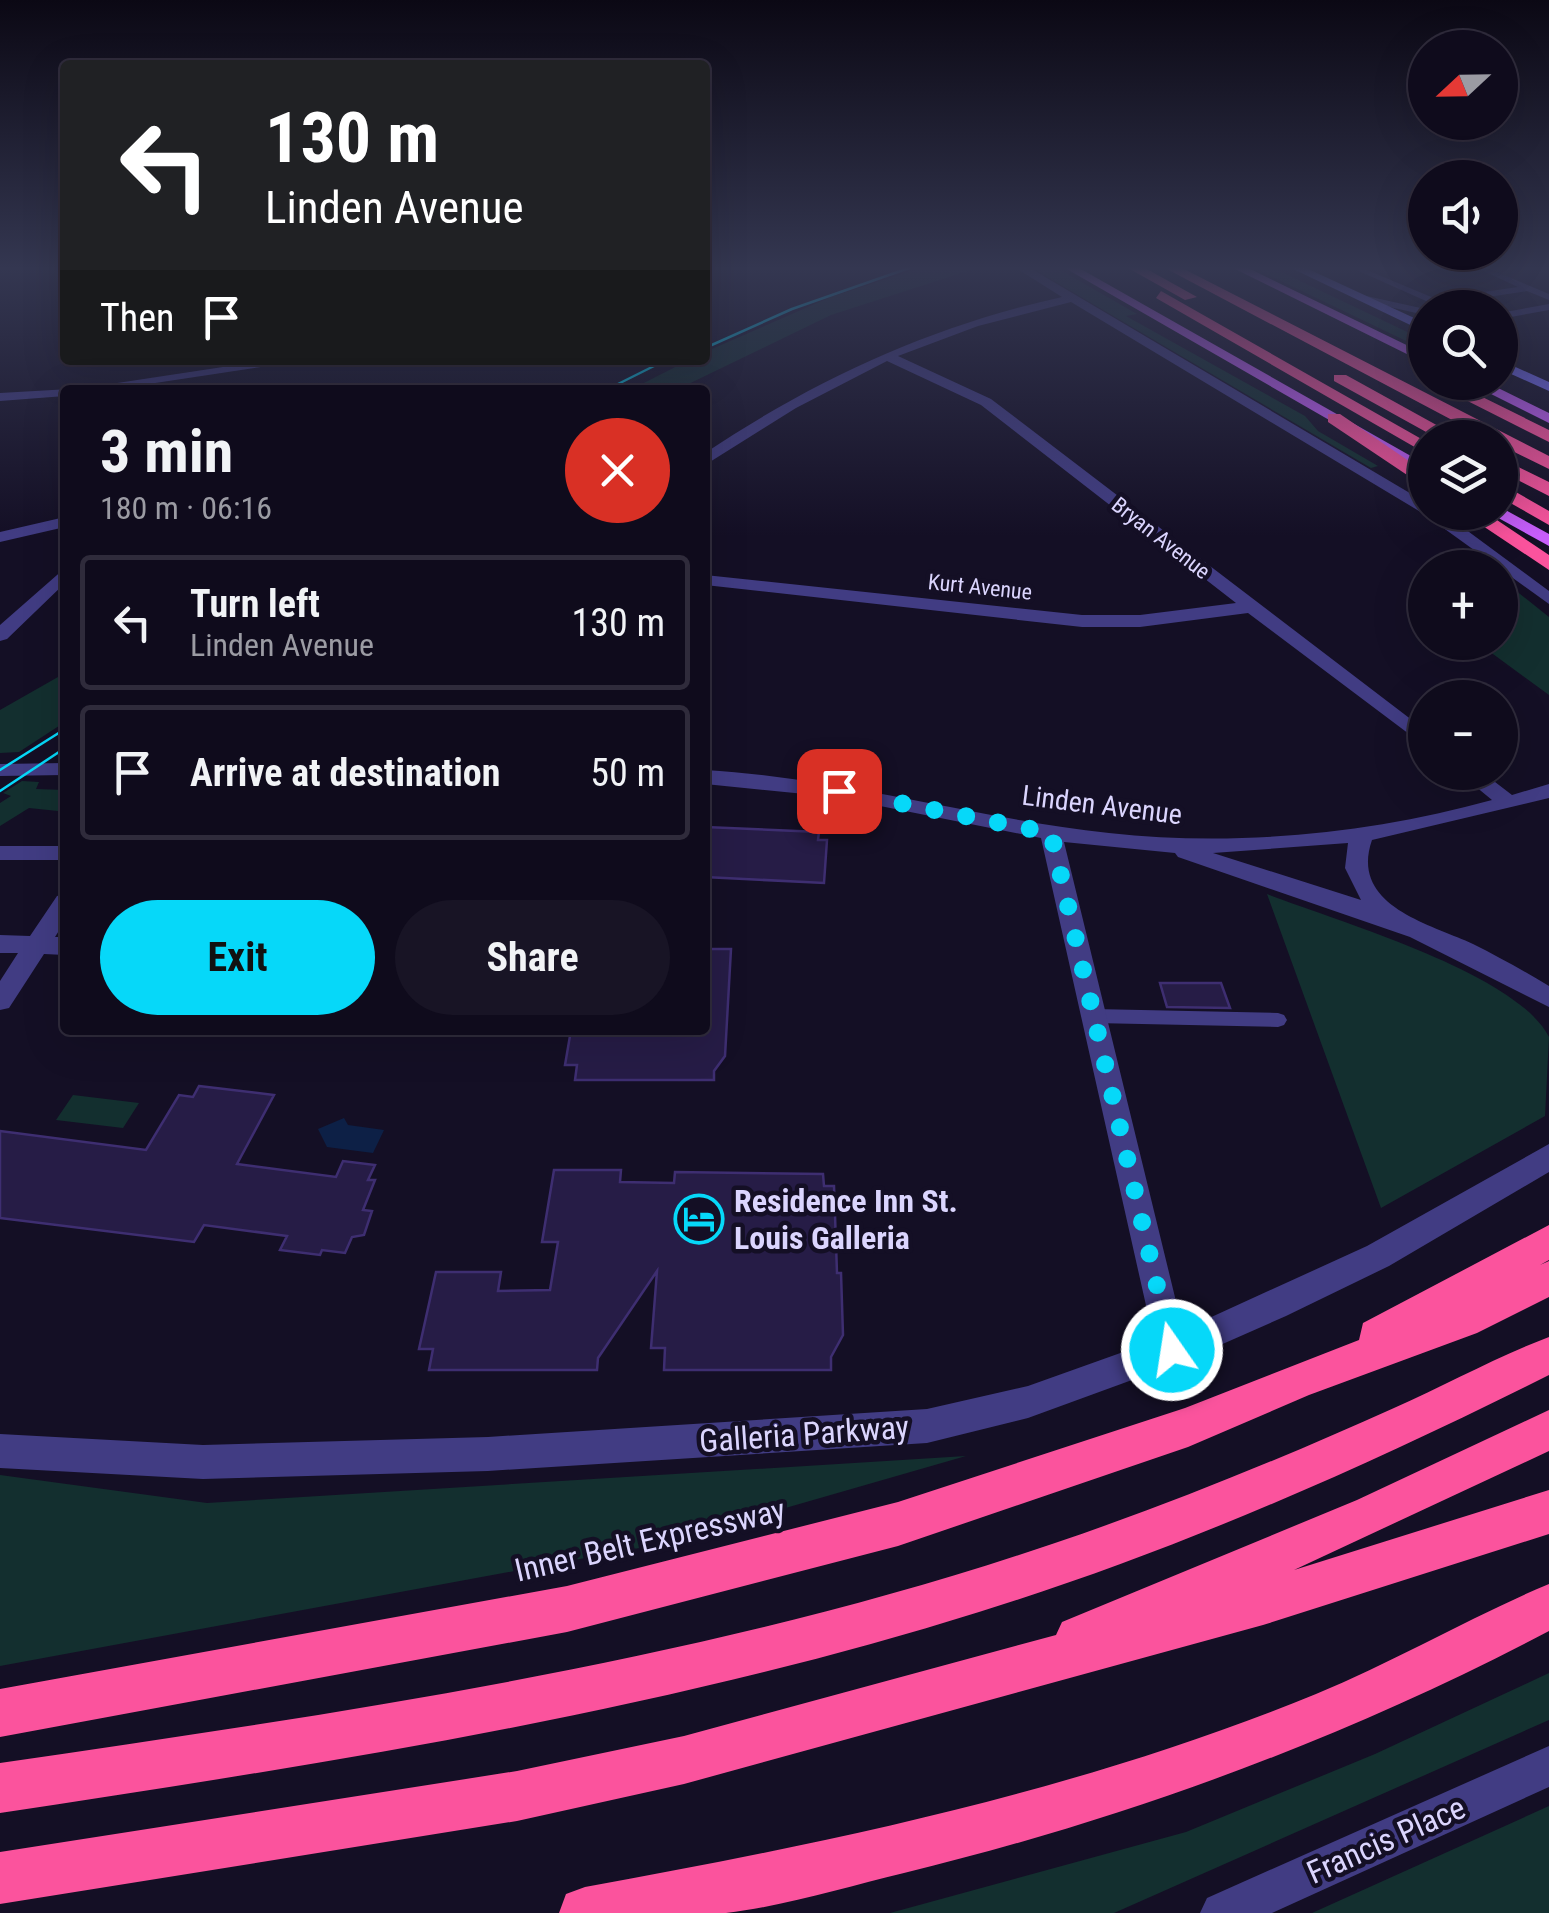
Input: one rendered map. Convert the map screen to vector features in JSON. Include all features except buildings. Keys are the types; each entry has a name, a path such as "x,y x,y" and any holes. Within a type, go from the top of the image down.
{"highway":[{"path":"1262,357 1408,439"},
{"path":"1301,357 1418,420"},
{"path":"1345,357 1549,463"},
{"path":"1474,400 1549,437"},
{"path":"1334,418 1408,470"},
{"path":"1518,474 1549,490"},
{"path":"1518,500 1547,518"},
{"path":"1499,530 1549,564"},
{"path":"1300,1380 1549,1241"},
{"path":"1300,1380 1463,1321 1549,1278"},
{"path":"0,1788 502,1706 844,1629 980,1589 1156,1528 1341,1453 1549,1355"},
{"name":"Inner Belt Expressway","path":"0,1714 567,1609 737,1569 1048,1477 1300,1380"},
{"path":"964,1686 1372,1515 1549,1430"},
{"path":"0,1878 517,1796 684,1760 1263,1602 1534,1517"},
{"path":"585,1913 870,1854 1055,1807 1266,1736 1384,1688 1549,1607"}],"main road":[{"path":"1228,357 1408,460"},
{"path":"1518,371 1549,386"},
{"path":"1510,400 1549,419"},
{"path":"1518,523 1549,541"}],"street":[{"path":"710,456 764,418 883,357"},
{"name":"Bryan Avenue","path":"888,357 959,385 986,402 1408,727"},
{"path":"1172,357 1408,499"},
{"path":"143,365 145,381"},
{"path":"115,385 264,365"},
{"path":"0,397 60,392"},
{"path":"0,536 60,523"},
{"path":"1454,530 1549,599"},
{"path":"22,532 60,539"},
{"path":"0,636 60,578"},
{"name":"Kurt Avenue","path":"710,581 1082,621 1140,621 1250,606"},
{"path":"0,770 60,769"},
{"name":"Linden Avenue","path":"710,778 810,786 1051,833 1172,848 1364,832 1509,803 1549,791"},
{"path":"1492,790 1509,803"},
{"path":"1364,832 1355,855 1357,876 1394,923"},
{"path":"1051,833 1172,1350"},
{"path":"1172,848 1394,923 1487,962 1549,998"},
{"path":"0,853 60,854"},
{"path":"0,1001 60,910"},
{"path":"0,944 60,946"},
{"name":"Galleria Parkway","path":"0,1451 203,1462 488,1454 927,1426 1028,1402 1172,1350 1378,1256 1518,1179 1549,1156"},
{"name":"Francis Place","path":"1222,1913 1549,1766"}],"lane":[{"path":"1094,1016 1278,1020"}],"green space":[{"path":"710,357 744,357 686,385 640,385 679,365 710,365"},
{"path":"1183,357 1200,357 1305,416 1318,431 1378,466 1371,468"},
{"path":"1518,592 1549,617 1549,695 1501,660 1518,660"},
{"path":"60,676 60,725 19,752 0,753 0,710"},
{"path":"22,781 39,782 36,789 60,790 60,809 29,808 0,826 0,803 11,796 3,793"},
{"path":"1267,894 1422,951 1501,991 1530,1013 1549,1037 1545,1116 1381,1208"},
{"path":"73,1095 139,1103 123,1128 56,1120"},
{"path":"966,1456 661,1544 0,1666 0,1475 207,1503"},
{"path":"1549,1673 1549,1720 1114,1913 890,1913 1186,1832 1375,1754"},
{"path":"1549,1806 1549,1913 1312,1913"}],"water":[{"path":"344,1118 348,1125 384,1130 373,1153 327,1147 318,1129"}],"tram line":[{"path":"616,385 656,365"},
{"path":"0,770 60,732"},
{"path":"0,791 60,751"}],"place":[{"name":"Residence Inn St. Louis Galleria","path":"699,1219"}],"route":[{"path":"839,791 1051,833 1172,1350"}]}
